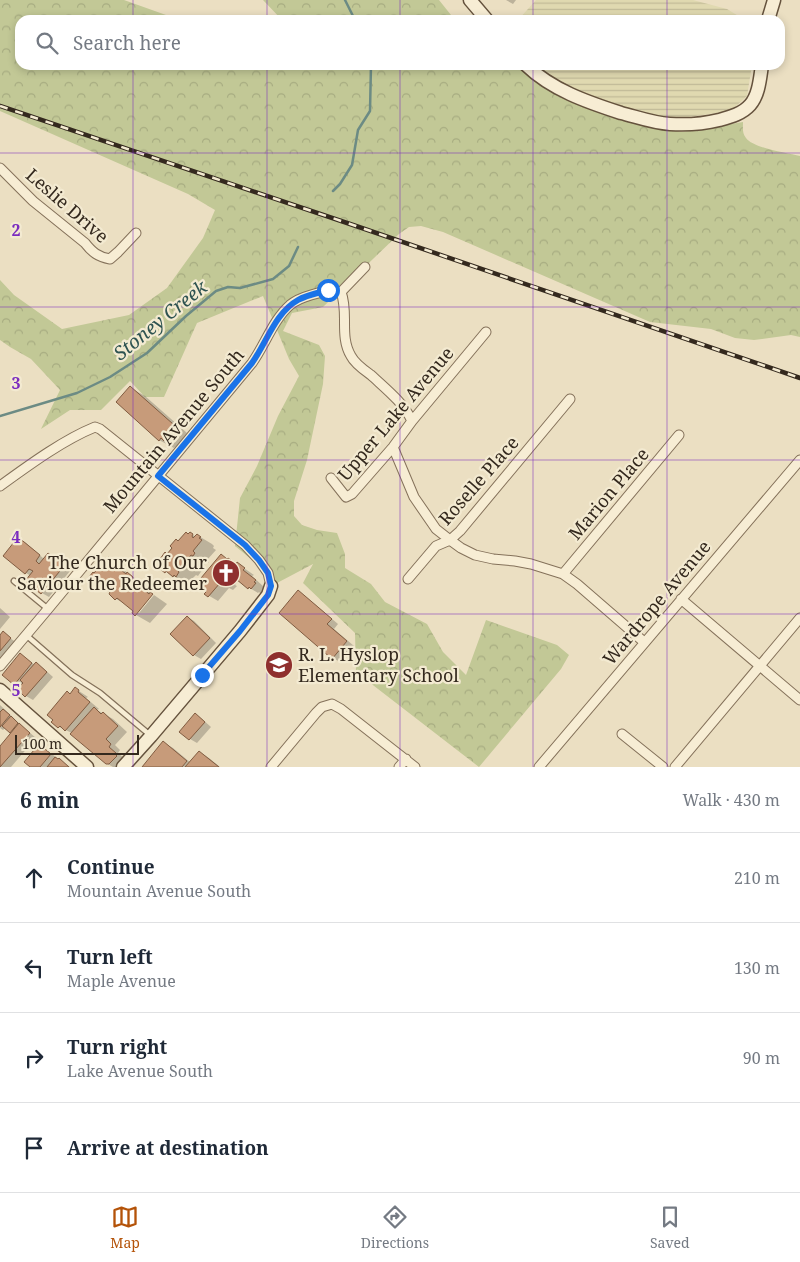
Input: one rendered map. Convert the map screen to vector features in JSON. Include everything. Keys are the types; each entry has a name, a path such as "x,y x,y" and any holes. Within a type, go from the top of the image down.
{"main road":[{"path":"470,0 483,15"},
{"path":"770,15 774,0"},
{"path":"531,70 551,85 607,108 657,123 690,124 712,122 732,117 742,112 754,99 761,70"},
{"path":"123,767 240,631 268,595 271,586"},
{"path":"0,690 88,767"}],"street":[{"name":"Leslie Drive","path":"0,168 34,201 85,243 91,251 101,257 110,258 136,233"},
{"path":"365,266 341,292 344,300 345,341 351,357 398,400 408,412 412,421"},
{"name":"Mountain Avenue South","path":"0,666 252,363 274,326 290,304 300,298 328,290 341,292"},
{"name":"Upper Lake Avenue","path":"331,478 346,497 352,494 393,447 412,421 486,332"},
{"name":"Roselle Place","path":"408,578 436,546 450,540 460,531 570,399"},
{"path":"0,486 58,447 95,427 100,429 245,545 268,573 271,586"},
{"name":"Marion Place","path":"563,574 679,435"},
{"path":"393,447 414,497 436,529 450,540 475,555 531,564 563,574 644,642"},
{"name":"Wardrope Avenue","path":"539,767 800,460"},
{"path":"682,599 800,700"},
{"path":"675,767 800,618"},
{"path":"271,767 322,707 332,704 416,767"},
{"path":"622,734 663,767"},
{"path":"400,767 406,759"}],"lane":[{"path":"14,581 48,609"},
{"path":"25,635 72,674 100,693 151,736"}],"shaded area":[{"path":"536,0 693,0 727,9 737,15 522,15"},
{"path":"540,70 751,70 747,96 733,109 682,118 649,115 607,102 562,85"}],"green space":[{"path":"0,0 124,0 166,15 15,15 15,70 527,70 540,84 558,95 628,121 682,132 743,122 744,134 750,142 771,150 800,156 800,337 791,335 754,340 735,338 711,329 650,322 443,232 421,226 409,227 399,234 323,307 292,313 283,331 319,345 325,356 323,384 307,460 294,501 294,516 302,525 317,530 337,533 345,554 345,568 371,584 385,602 427,624 443,652 466,675 486,620 557,645 569,655 561,669 479,767 356,672 355,633 303,583 313,564 277,583 271,575 235,546 240,498 299,376 289,359 263,296 197,323 164,397 145,397 130,381 101,410 70,410 41,429 60,390 31,359 0,340 0,280 14,295 62,329 129,315 167,288 203,238 215,210 188,194 0,111"},
{"path":"263,0 439,0 451,15 277,15"}],"building":[{"path":"130,386 173,424 171,426 175,430 164,441 161,438 159,441 116,402"},
{"path":"186,532 193,534 193,538 197,534 202,540 193,551 195,553 193,556 191,555 188,559 190,560 182,569 181,567 176,577 174,575 173,577 160,569 163,566 159,563 160,559 165,552 167,554 172,548 170,546 176,539 178,541"},
{"path":"18,537 40,555 36,561 39,564 48,553 64,566 41,594 25,581 33,571 29,569 25,574 3,556"},
{"name":"The Church of Our Saviour the Redeemer","path":"221,554 236,564 237,562 245,568 243,570 256,580 251,589 249,587 248,589 229,576 223,586 220,583 208,597 204,594 206,592 196,584"},
{"path":"108,557 111,559 110,561 126,574 127,572 133,577 132,579 149,594 150,592 153,594 135,616 132,613 133,611 117,598 115,600 109,594 110,592 89,577"},
{"path":"298,590 332,619 327,624 347,641 332,659 279,613"},
{"path":"187,616 210,638 193,656 170,634"},
{"path":"3,631 11,638 0,651 0,635"},
{"path":"20,653 32,663 14,685 2,675"},
{"path":"36,662 47,672 25,697 17,689 23,683 20,680"},
{"path":"75,687 90,702 65,731 60,726 58,728 51,722 53,720 47,715 67,691 70,694"},
{"path":"94,707 101,714 103,712 118,726 106,739 111,744 109,747 117,756 109,764 106,764 70,734"},
{"path":"3,709 10,715 0,727 0,712"},
{"path":"195,713 205,722 189,740 179,732"},
{"path":"11,716 18,723 10,733 2,726"},
{"path":"19,723 30,733 0,767 0,746"},
{"path":"163,741 187,761 182,767 142,767"},
{"path":"39,744 51,754 40,767 30,767 24,762"},
{"path":"199,751 219,767 185,767"},
{"path":"55,757 59,758 69,767 47,767"}],"waterway":[{"name":"Stoney Creek","path":"345,0 352,15"},
{"name":"Stoney Creek","path":"333,191 340,184 352,165 358,130 370,111 371,70"},
{"name":"Stoney Creek","path":"0,416 77,393 110,377 147,353 216,291 228,287 240,288 273,279 289,266 298,247"}],"railway":[{"path":"0,106 800,378"}],"place":[{"name":"The Church of Our Saviour the Redeemer","path":"226,573"},
{"name":"R. L. Hyslop Elementary School","path":"279,665"}],"route":[{"path":"202,675 268,595 271,586 268,573 245,545 158,476 252,363 274,326 290,304 300,298 328,290"}]}
